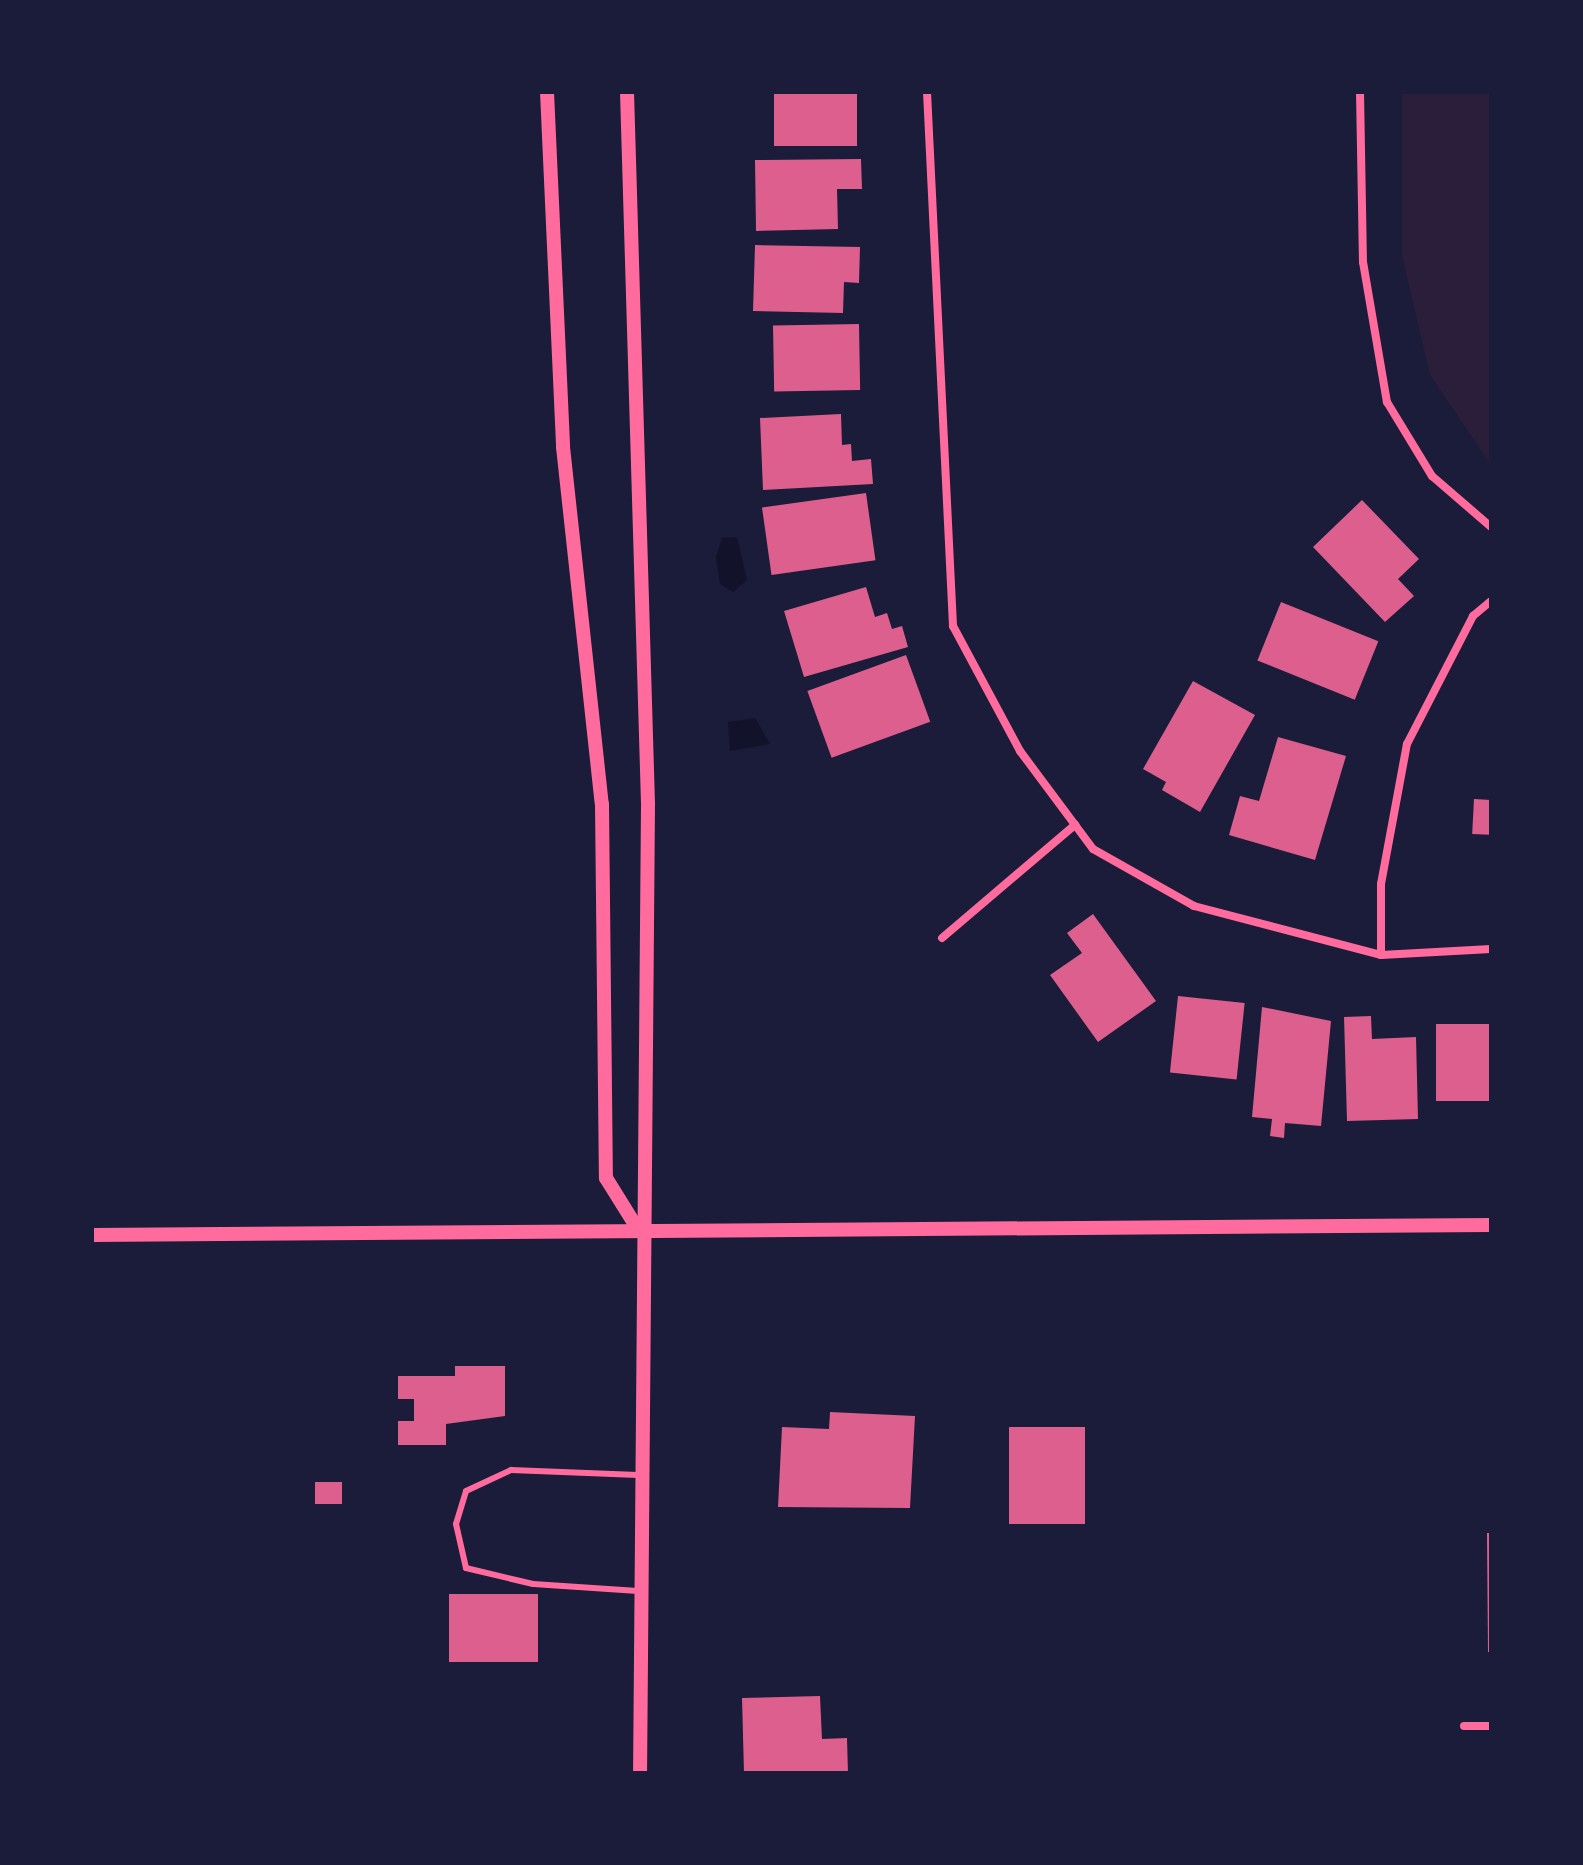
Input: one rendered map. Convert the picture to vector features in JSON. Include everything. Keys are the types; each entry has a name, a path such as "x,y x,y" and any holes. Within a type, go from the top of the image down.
{"street":[{"path":"547,92 563,447 602,804 606,1178 639,1231"},
{"path":"627,92 648,804 650,1176 639,1231 640,1773"},
{"path":"927,92 953,626 1020,751 1093,849 1194,906 1381,955 1491,949"},
{"path":"1360,92 1363,262 1387,402 1432,476 1491,527"},
{"path":"1381,955 1381,884 1407,744 1473,616 1491,601"},
{"path":"942,938 1075,825"},
{"path":"92,1235 1491,1225"},
{"path":"1464,1726 1491,1726"}],"lane":[{"path":"638,1475 511,1470 466,1491 456,1524 466,1568 533,1584 638,1591"}],"shaded area":[{"path":"1402,92 1491,92 1491,465 1430,375 1402,256"},
{"path":"737,537 747,580 733,592 720,584 716,557 722,538"},
{"path":"755,718 770,744 730,751 728,722"}],"building":[{"path":"774,92 857,92 857,146 774,146"},
{"path":"861,159 862,189 837,189 838,229 756,231 755,160"},
{"path":"755,245 860,247 859,283 844,282 843,313 753,311"},
{"path":"859,324 860,390 774,391 773,326"},
{"path":"841,414 842,445 851,444 852,461 871,459 873,484 763,490 760,418"},
{"path":"866,493 875,560 771,575 762,508"},
{"path":"1362,500 1419,559 1398,579 1414,596 1385,622 1313,547"},
{"path":"866,587 875,617 887,613 892,629 902,626 908,647 804,677 784,611"},
{"path":"1281,602 1378,641 1355,700 1257,660"},
{"path":"906,655 930,722 832,758 807,691"},
{"path":"1193,681 1255,715 1200,812 1162,790 1166,782 1143,769"},
{"path":"1278,737 1346,756 1315,860 1229,835 1240,796 1259,801"},
{"path":"1474,799 1491,800 1489,835 1472,834"},
{"path":"1093,914 1156,1001 1098,1042 1050,975 1082,953 1067,933"},
{"path":"1178,996 1245,1003 1237,1080 1170,1073"},
{"path":"1262,1007 1331,1021 1321,1126 1285,1123 1284,1138 1270,1136 1272,1119 1252,1117"},
{"path":"1371,1016 1372,1039 1416,1037 1418,1119 1347,1121 1344,1017"},
{"path":"1436,1024 1491,1024 1491,1101 1436,1101"},
{"path":"455,1366 505,1366 505,1416 446,1424 446,1445 398,1445 398,1421 414,1421 414,1399 398,1399 398,1376 455,1376"},
{"path":"830,1412 915,1416 910,1508 778,1507 782,1427 829,1429"},
{"path":"1009,1427 1085,1427 1085,1524 1009,1524"},
{"path":"315,1482 342,1482 342,1504 315,1504"},
{"path":"1487,1533 1491,1533 1491,1652 1488,1652"},
{"path":"449,1594 538,1594 538,1662 449,1662"},
{"path":"820,1696 822,1739 847,1738 848,1773 744,1773 742,1698"}]}
